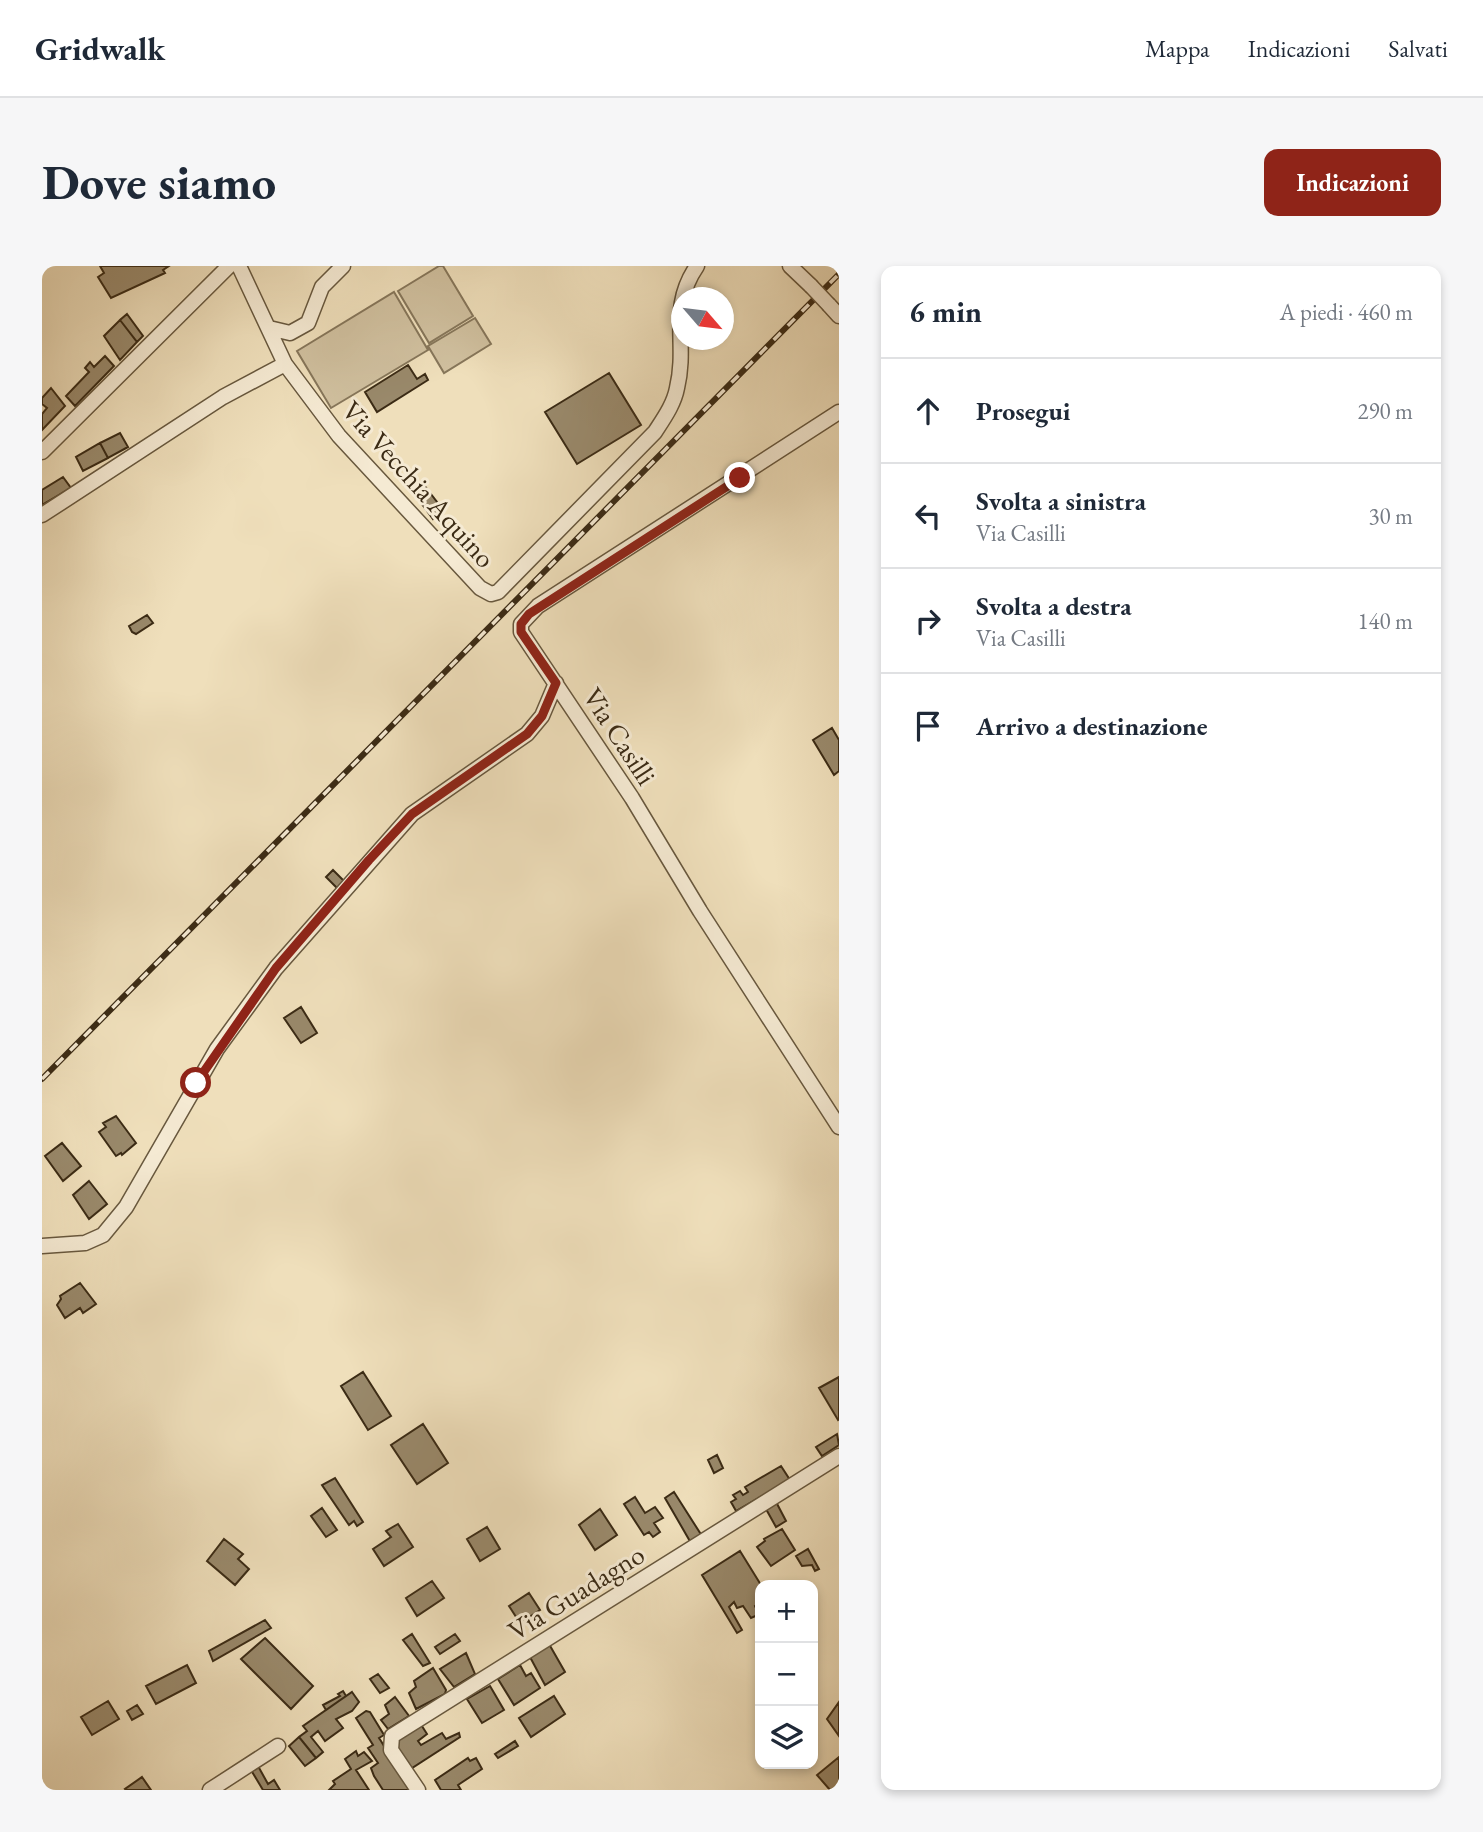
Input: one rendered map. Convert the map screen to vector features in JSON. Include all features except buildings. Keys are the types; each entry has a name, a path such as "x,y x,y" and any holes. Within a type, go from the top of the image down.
{"street":[{"path":"42,452 229,266"},
{"name":"Via Vecchia Aquino","path":"239,266 285,363 363,464 406,506 480,588 491,594 498,592 655,432 664,418 677,389 680,372 681,294 697,266"},
{"path":"270,328 290,333 308,323 323,287 344,266"},
{"path":"790,266 839,316"},
{"path":"42,515 223,397 285,363"},
{"name":"Via Casilli","path":"839,412 529,614 521,624 521,632 839,1127"},
{"path":"42,1246 85,1243 103,1235 126,1208 217,1049 276,968 412,814 527,734 542,716 556,683"},
{"name":"Via Guadagno","path":"418,1790 391,1750 392,1736 839,1456"},
{"path":"210,1790 278,1746"}],"shaded area":[{"path":"443,266 473,316 429,343 398,291"},
{"path":"394,292 428,350 331,408 297,351"},
{"path":"475,318 491,344 444,373 428,346"}],"railway":[{"path":"42,1079 839,274"}],"route":[{"path":"196,1083 217,1049 276,968 393,834 412,814 440,793 527,734 542,716 556,683 521,632 521,624 529,614 740,478"}]}
